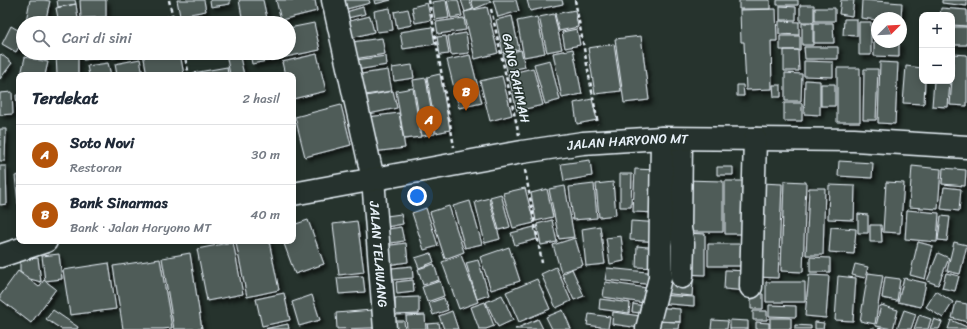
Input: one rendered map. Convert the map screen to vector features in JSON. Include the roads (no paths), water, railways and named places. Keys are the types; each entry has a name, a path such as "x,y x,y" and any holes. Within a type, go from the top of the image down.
{"street":[{"name":"JALAN TELAWANG","path":"333,0 373,179 385,329"},
{"name":"JALAN HARYONO MT","path":"296,193 522,152 583,143 672,138 854,140 967,147"},
{"path":"672,138 680,229 683,244 682,277"},
{"path":"647,329 660,278 672,138"},
{"path":"752,287 755,139"},
{"path":"0,256 37,244"}],"place":[{"name":"Bank Sinarmas","path":"466,111"},
{"name":"Soto Novi","path":"429,139"}]}
